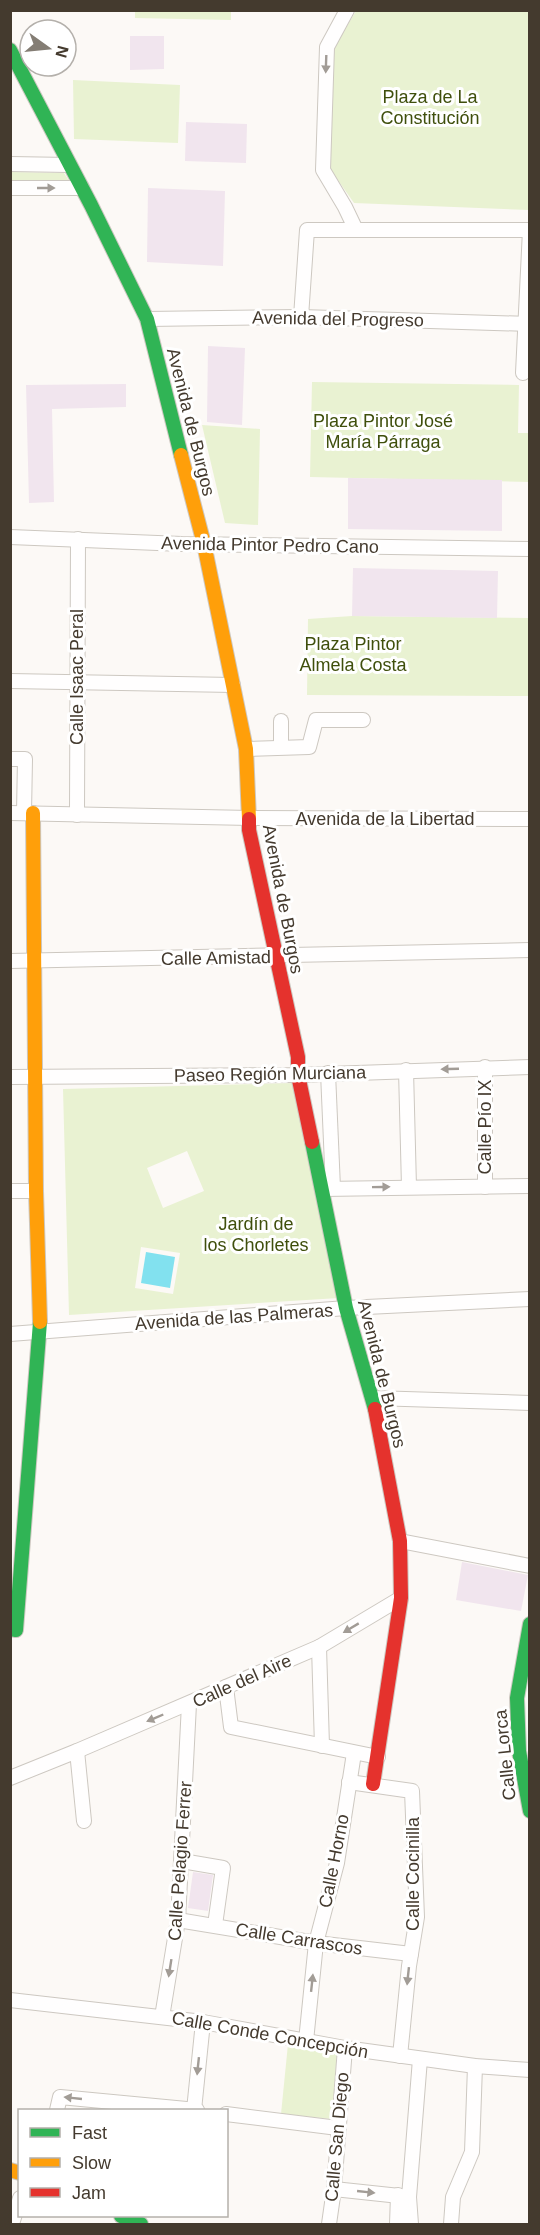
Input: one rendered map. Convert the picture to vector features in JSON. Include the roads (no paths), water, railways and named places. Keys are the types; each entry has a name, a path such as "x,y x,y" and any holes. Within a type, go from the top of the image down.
{"street":[{"path":"347,10 327,47 323,171 356,230"},
{"name":"Avenida de Burgos","path":"10,50 147,319 204,544 246,749 249,830 298,1058 298,1075 328,1189 346,1308 373,1398 400,1541 401,1598 373,1784"},
{"path":"10,164 69,165"},
{"path":"10,188 82,188"},
{"path":"301,316 307,230 529,230 528,324 523,374"},
{"name":"Avenida del Progreso","path":"147,319 301,316 528,324"},
{"name":"Avenida Pintor Pedro Cano","path":"10,537 204,544 530,549"},
{"name":"Calle Isaac Peral","path":"77,815 78,538"},
{"path":"10,681 233,685"},
{"path":"246,749 309,747 316,720 363,720"},
{"path":"281,721 281,747"},
{"path":"10,759 25,759 22,813 33,961 40,1332 13,1630"},
{"name":"Avenida de la Libertad","path":"22,813 250,818 530,819"},
{"name":"Calle Amistad","path":"10,961 530,950"},
{"name":"Paseo Región Murciana","path":"10,1077 298,1075 530,1067"},
{"name":"Calle Pío IX","path":"484,1068 485,1187"},
{"path":"406,1070 409,1187"},
{"path":"328,1073 328,1189 530,1186"},
{"path":"10,1191 36,1191"},
{"name":"Avenida de las Palmeras","path":"10,1334 346,1308 530,1299"},
{"path":"373,1398 530,1403"},
{"path":"400,1541 530,1566"},
{"name":"Calle del Aire","path":"10,1778 319,1647 401,1598"},
{"name":"Calle Lorca","path":"530,1624 517,1698 519,1751 530,1811"},
{"path":"319,1647 322,1746"},
{"path":"226,1687 231,1727 378,1756"},
{"name":"Calle Pelagio Ferrer","path":"162,2017 178,1920 189,1704"},
{"path":"77,1751 84,1821"},
{"name":"Calle Horno","path":"306,2041 316,1943 337,1863 354,1753"},
{"name":"Calle Cocinilla","path":"349,1782 412,1791 417,1917 400,2056"},
{"name":"Calle Carrascos","path":"182,1861 223,1868 215,1925 316,1943 411,1954"},
{"path":"178,1920 215,1925"},
{"name":"Calle Conde Concepción","path":"10,2000 203,2022 345,2048 476,2066 530,2070"},
{"path":"195,2109 203,2022"},
{"name":"Calle San Diego","path":"329,2224 334,2189 345,2048"},
{"path":"398,2224 404,2196 420,2059"},
{"path":"451,2224 453,2197 472,2152 476,2066"},
{"path":"57,2109 60,2097 163,2109"},
{"path":"228,2114 338,2128"},
{"path":"334,2189 404,2196"},
{"path":"404,2196 411,2224"},
{"path":"12,2224 18,2205"},
{"path":"124,2217 143,2224"}],"water":[{"path":"146,1252 175,1257 170,1288 141,1283"}],"park label":[{"name":"Plaza de La Constitución","path":"430,107"},
{"name":"Plaza Pintor José María Párraga","path":"383,431"},
{"name":"Plaza Pintor Almela Costa","path":"353,654"},
{"name":"Jardín de los Chorletes","path":"256,1234"}]}
